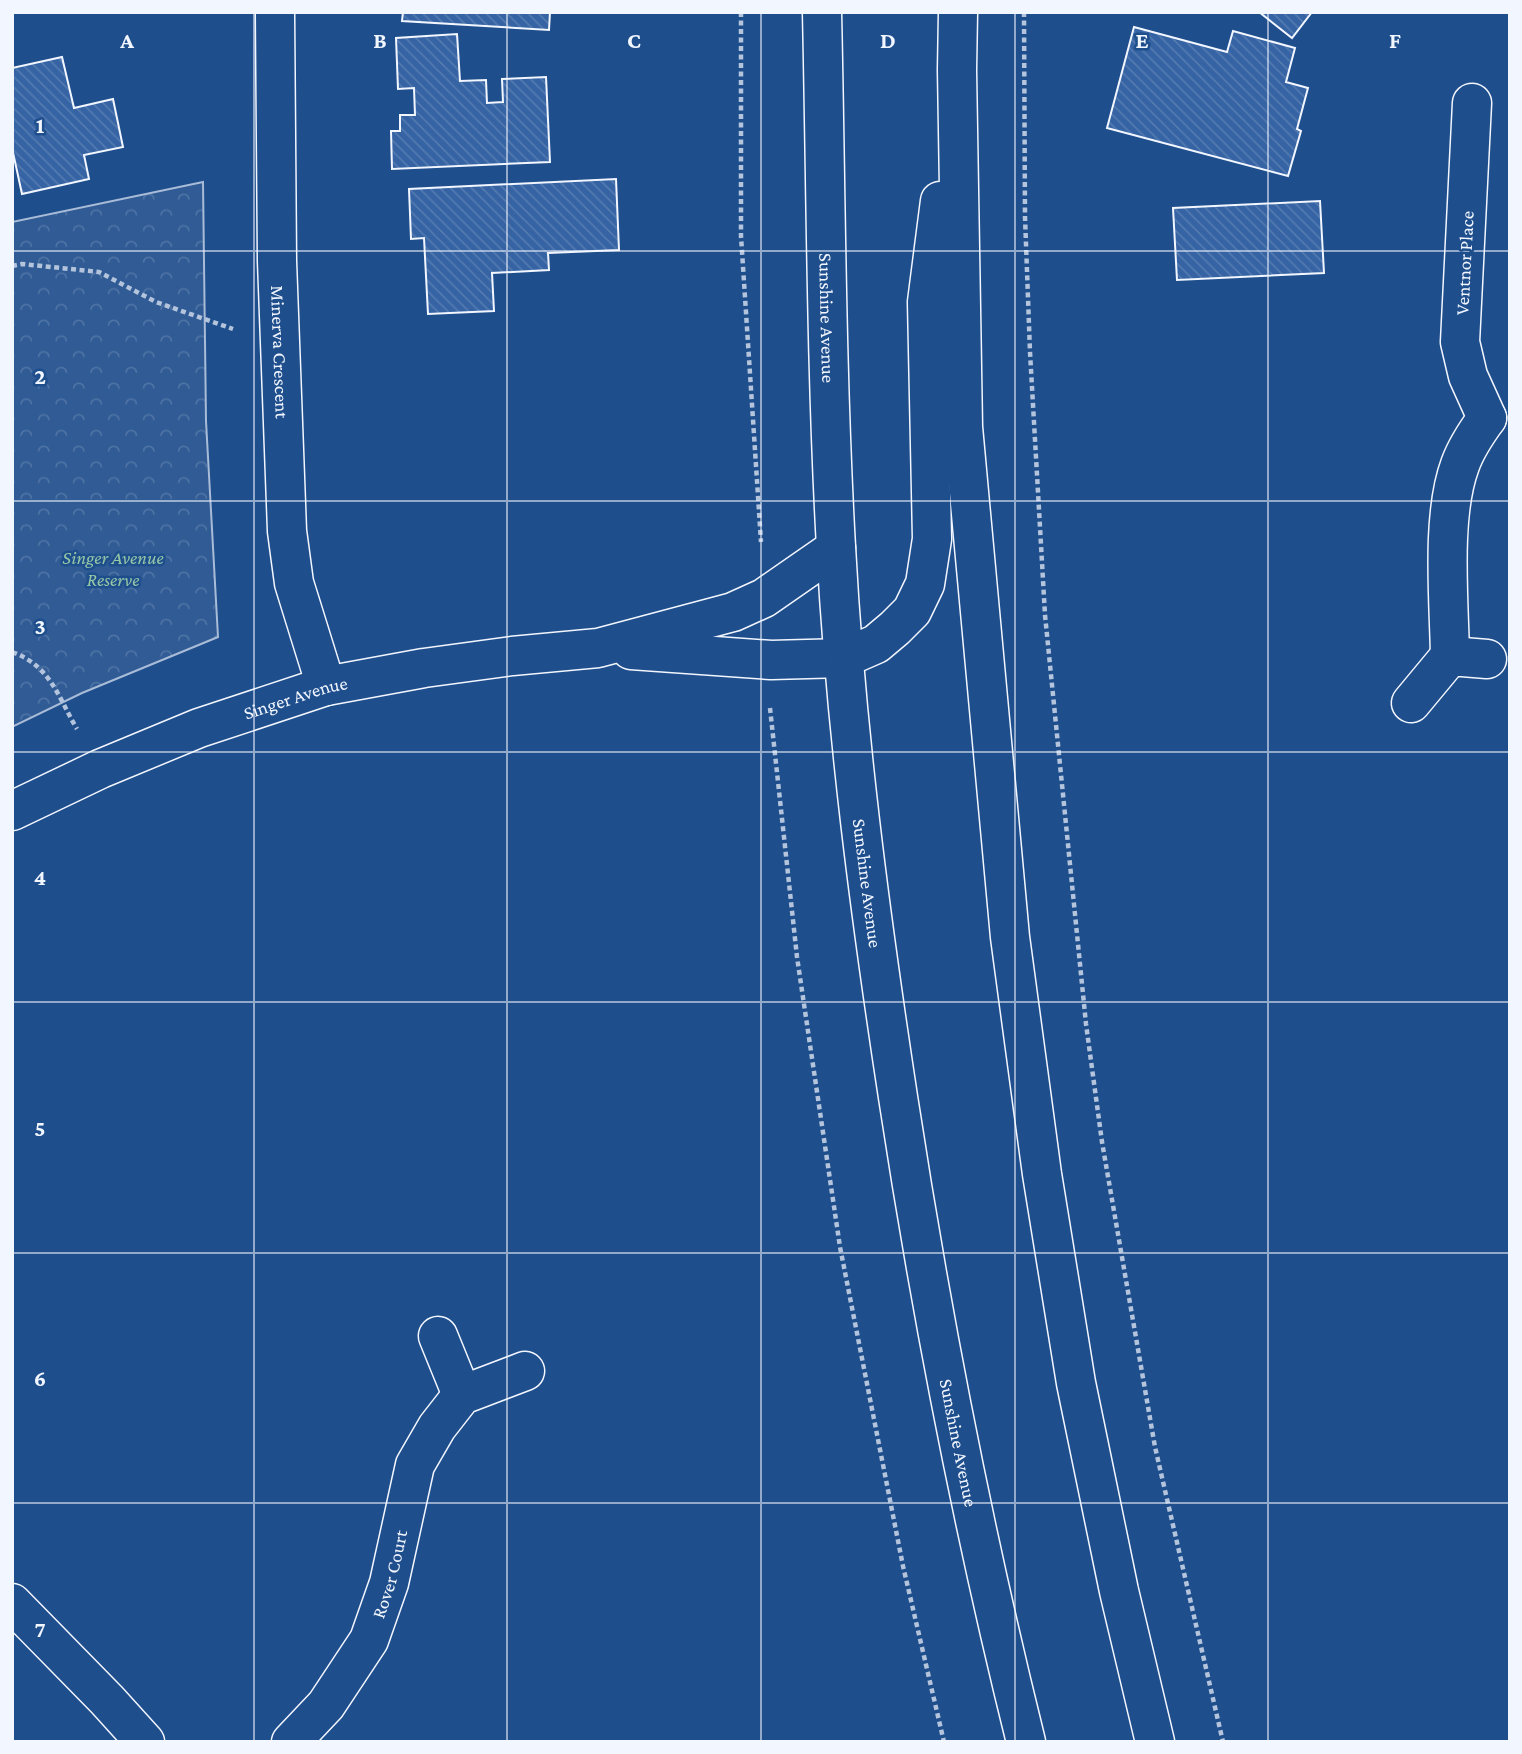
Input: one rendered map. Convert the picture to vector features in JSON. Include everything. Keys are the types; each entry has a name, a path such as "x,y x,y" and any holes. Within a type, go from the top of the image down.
{"main road":[{"name":"Minerva Crescent","path":"275,12 278,261 288,531 294,583 326,687"},
{"name":"Sunshine Avenue","path":"822,12 828,354 836,548 860,831 915,1209 992,1608 1026,1742"},
{"path":"958,12 963,426 1010,937 1042,1174 1076,1383 1119,1591 1155,1742"},
{"name":"Singer Avenue","path":"598,648 771,660 844,657 876,644 912,611 925,584 932,539 927,302 957,71"},
{"name":"Ventnor Place","path":"1450,656 1450,506 1459,466 1471,440 1499,418 1468,376 1460,342 1472,103"},
{"name":"Singer Avenue","path":"12,811 100,769 199,728 326,687 461,663 598,648 733,612 765,598 836,548"},
{"path":"1411,703 1450,656 1487,659"},
{"path":"438,1336 463,1395"},
{"name":"Rover Court","path":"291,1742 326,1705 369,1640 389,1583 415,1465 437,1427 463,1395 525,1371"},
{"path":"12,1603 145,1742"}],"path":[{"path":"741,12 741,236 765,598"},
{"path":"1024,12 1025,230 1044,601 1086,1024 1102,1142 1155,1447 1223,1742"},
{"path":"12,266 22,264 99,272 156,302 281,345"},
{"path":"12,652 28,658 53,682 65,710 100,769"},
{"path":"771,660 769,704 790,904 840,1247 903,1566 944,1742"}],"green space":[{"name":"Singer Avenue Reserve","path":"203,182 206,421 218,637 82,693 12,727 12,222"}],"building":[{"path":"403,12 550,12 549,30 402,21"},
{"path":"1259,12 1312,12 1292,38"},
{"path":"1134,27 1227,52 1233,31 1295,48 1286,82 1308,88 1297,129 1301,131 1288,176 1107,128"},
{"path":"457,34 460,81 486,80 487,103 503,102 502,79 546,77 550,162 392,169 391,131 400,131 400,115 415,115 414,88 398,89 396,38"},
{"path":"62,57 74,108 113,99 123,147 84,155 89,179 22,194 12,148 12,68"},
{"path":"616,179 619,250 548,253 549,270 492,273 494,311 428,314 424,238 411,239 409,189"},
{"path":"1320,201 1324,273 1177,280 1173,208"}]}
